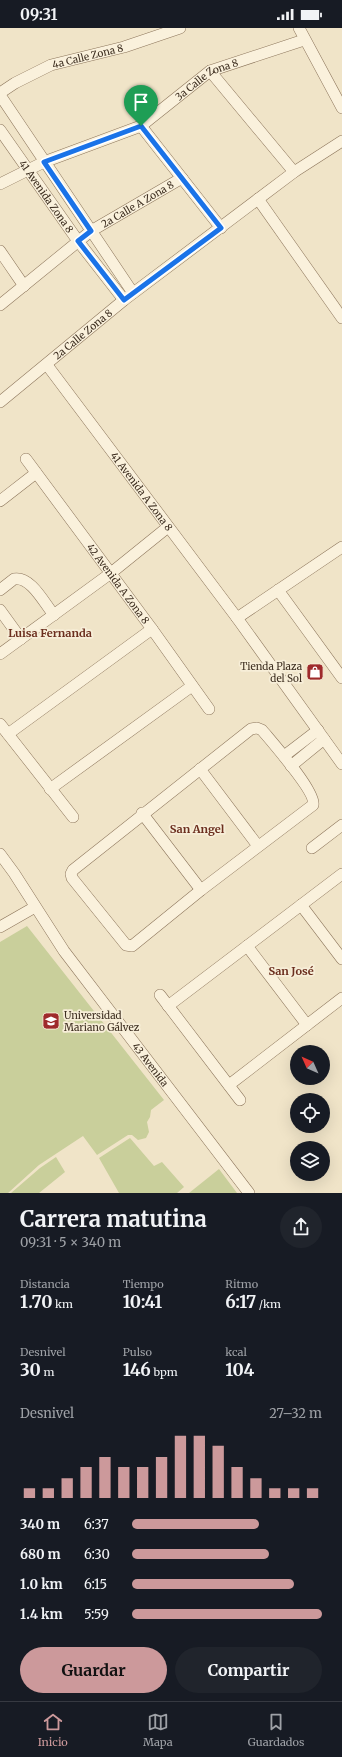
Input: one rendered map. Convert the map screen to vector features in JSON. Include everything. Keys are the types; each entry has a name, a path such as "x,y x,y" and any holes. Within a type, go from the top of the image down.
{"street":[{"name":"4a Calle Zona 8","path":"0,94 15,83 51,65 124,47 180,28"},
{"path":"299,28 304,40 342,108"},
{"name":"3a Calle Zona 8","path":"0,184 44,162 141,126 210,72 304,40"},
{"path":"210,72 294,172"},
{"name":"41 Avenida Zona 8","path":"0,94 44,162 133,293"},
{"path":"141,126 221,228"},
{"name":"41 Avenida Zona 8","path":"0,130 78,241 124,300"},
{"name":"2a Calle Zona 8","path":"0,402 133,293 294,172 342,141"},
{"name":"2a Calle A Zona 8","path":"0,305 91,231 182,178"},
{"path":"258,199 342,318"},
{"path":"0,251 24,286"},
{"path":"0,271 10,266"},
{"name":"41 Avenida A Zona 8","path":"47,365 237,618"},
{"name":"42 Avenida A Zona 8","path":"26,459 152,629 209,709"},
{"path":"0,501 36,473"},
{"path":"0,654 111,573 168,527"},
{"path":"342,547 237,618 342,764"},
{"path":"0,590 14,579 24,580 30,584 54,615"},
{"path":"278,590 342,678"},
{"path":"0,610 21,638"},
{"path":"8,734 152,629"},
{"path":"50,789 192,686"},
{"path":"0,724 73,817"},
{"path":"257,728 262,730 291,766 313,798 313,805 129,947 72,878 71,874 73,870 142,813 251,729 257,728"},
{"path":"284,756 318,730"},
{"path":"291,766 324,739"},
{"path":"200,769 258,846"},
{"path":"142,813 201,890"},
{"path":"312,848 342,825"},
{"name":"43 Avenida","path":"0,854 28,894 35,908 64,951 250,1193"},
{"path":"168,1006 342,874"},
{"path":"301,905 342,959"},
{"path":"0,927 35,908"},
{"path":"247,946 307,1025"},
{"path":"160,995 240,1100"},
{"path":"229,1085 342,998"}],"green space":[{"name":"Universidad Mariano Gálvez","path":"27,926 164,1100 151,1110 150,1117 147,1122 149,1132 146,1138 138,1140 132,1135 128,1135 97,1155 83,1136 39,1165 8,1193 0,1193 0,942"},
{"path":"130,1138 154,1166 162,1162 184,1187 177,1193 119,1193 99,1158"},
{"path":"56,1157 65,1172 39,1193 11,1193 40,1168"},
{"path":"219,1169 237,1193 189,1193"}],"place":[{"name":"Tienda Plaza del Sol","path":"315,672"},
{"name":"Universidad Mariano Gálvez","path":"51,1021"}],"district":[{"name":"Luisa Fernanda","path":"50,633"},
{"name":"San Angel","path":"197,829"},
{"name":"San José","path":"291,971"}],"route":[{"path":"141,126 221,228 124,300 78,241 91,231 44,162 141,126"}]}
